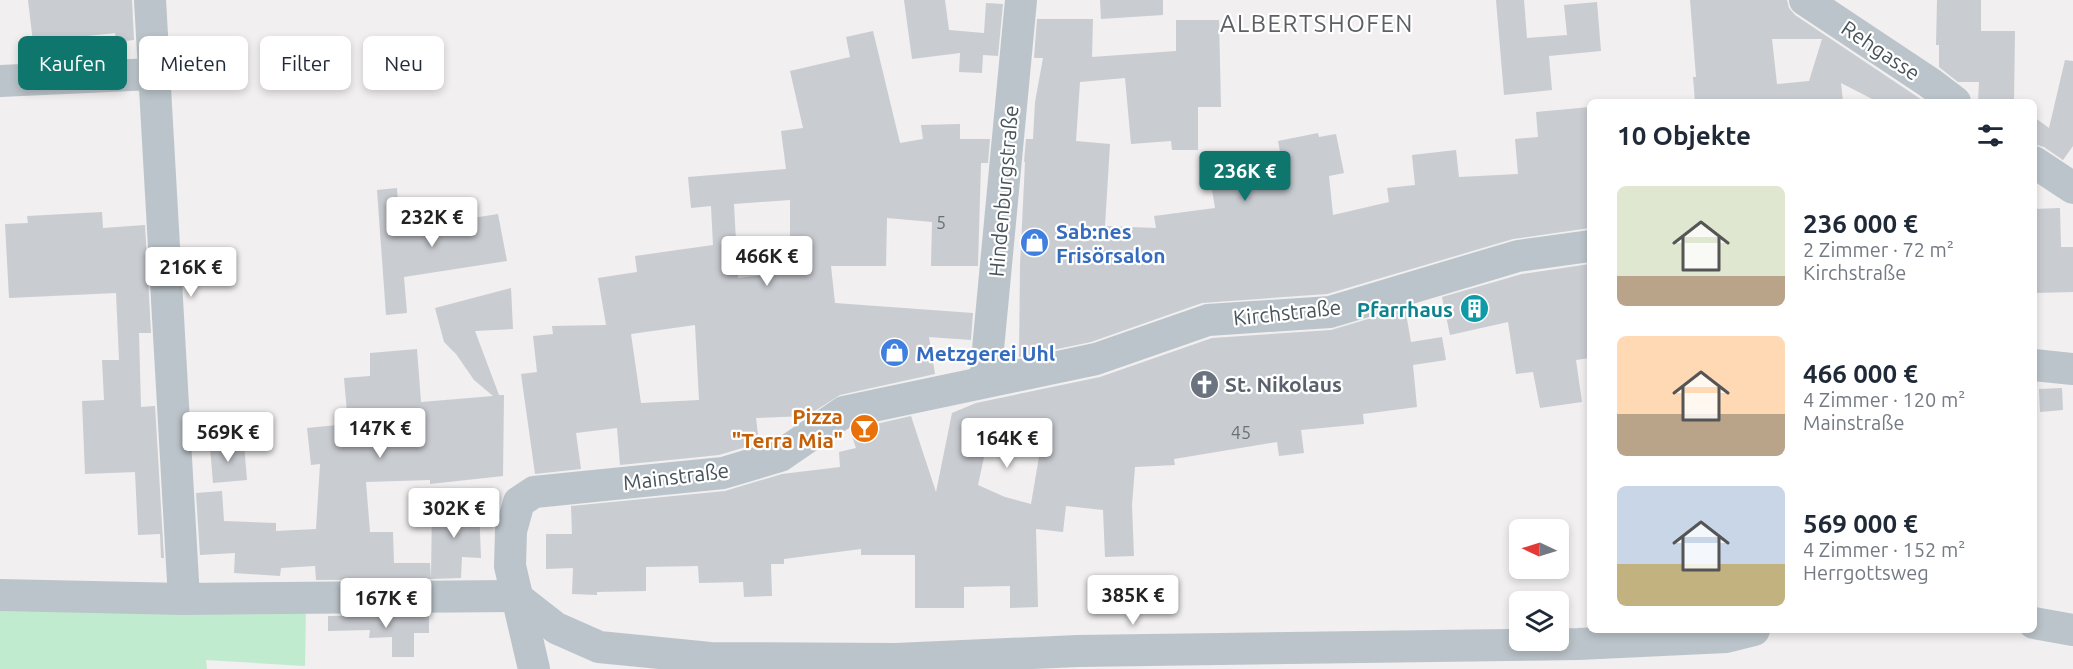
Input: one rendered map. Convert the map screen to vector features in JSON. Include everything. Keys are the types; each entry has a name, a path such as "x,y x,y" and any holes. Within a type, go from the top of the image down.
{"street":[{"path":"150,0 151,36"},
{"name":"Hindenburgstraße","path":"985,381 1021,0"},
{"name":"Rehgasse","path":"1805,0 1951,99"},
{"path":"0,81 139,75"},
{"path":"154,90 184,598"},
{"path":"2037,164 2060,182"},
{"name":"Kirchstraße","path":"985,381 1096,359 1208,320 1330,312 1518,256 1587,246"},
{"path":"2037,365 2073,369"},
{"name":"Mainstraße","path":"534,669 510,566 511,531 519,502 534,492 723,473 780,456 844,412 985,381"},
{"path":"0,595 184,598 516,596 556,628 599,647 710,658 897,659 1078,651 1578,644 1726,637 1742,633"},
{"path":"2037,624 2073,630"}],"green space":[{"path":"0,601 306,607 305,666 206,660 207,669 0,669"}],"building":[{"path":"28,0 132,0 134,40 127,41 127,36 115,36 115,33 88,36 32,36"},
{"path":"904,0 945,0 949,30 984,33 986,3 1003,4 998,56 983,55 982,73 959,72 960,53 912,59"},
{"path":"1100,0 1163,0 1163,15 1101,19"},
{"path":"1496,0 1524,0 1527,38 1567,35 1564,5 1597,2 1601,51 1549,56 1552,90 1504,95"},
{"path":"1690,0 1787,0 1789,8 1795,15 1921,99 1872,99 1841,83 1843,99 1695,99 1693,77 1696,77","holes":["1772,39 1822,39 1809,81 1777,84"]},
{"path":"1937,0 1981,0 1981,31 2015,31 2014,99 1978,99 1979,82 1958,82 1939,67 1939,45 1936,45"},
{"path":"1037,19 1093,19 1092,57 1176,51 1176,20 1219,20 1221,107 1198,107 1198,150 1172,150 1171,141 1131,144 1125,78 1080,82 1076,141 1110,144 1105,226 1156,228 1154,216 1215,208 1212,190 1285,178 1278,141 1318,133 1319,137 1336,134 1344,173 1329,176 1333,215 1389,202 1387,188 1415,185 1412,155 1456,150 1459,177 1518,174 1515,139 1538,137 1536,112 1587,107 1587,228 1513,239 1327,294 1202,303 1091,342 1019,357 1024,162 1026,139 1033,139 1035,102 1043,58 1034,58"},
{"path":"873,31 900,143 923,139 921,125 960,124 960,139 990,139 988,163 981,163 978,266 931,266 932,222 887,218 886,266 831,266 835,303 973,313 971,340 929,337 935,374 840,395 807,416 756,418 759,443 719,455 620,465 617,428 576,433 581,469 535,474 521,374 537,372 533,336 553,334 552,326 606,325 598,278 637,272 635,256 713,245 711,206 691,208 688,177 786,169 781,131 803,128 790,71 850,57 846,37","holes":["790,200 790,272 738,278 734,204","695,325 699,400 641,403 631,334"]},
{"path":"2065,60 2073,61 2073,146 2063,160 2037,145 2037,119 2049,128"},
{"path":"397,188 400,233 498,214 507,261 404,277 407,313 386,315 377,190"},
{"path":"2060,208 2061,247 2073,247 2073,292 2037,293 2037,209"},
{"path":"102,212 103,228 145,225 151,333 139,333 141,407 155,406 164,558 161,558 160,534 138,535 135,472 85,474 82,401 104,400 102,360 119,360 116,293 9,298 5,224 28,223 27,216"},
{"path":"1587,264 1587,358 1576,360 1582,402 1540,408 1533,372 1516,374 1508,322 1450,335 1442,297 1522,274"},
{"path":"511,288 513,329 475,331 499,395 504,395 503,476 430,484 430,480 366,482 370,532 393,532 394,563 430,563 431,579 316,580 315,566 281,568 280,576 234,573 235,553 200,555 196,493 222,491 224,521 276,523 276,531 316,529 320,464 311,465 307,428 348,424 344,378 370,376 370,353 417,349 421,402 493,396 474,380 456,354 444,342 435,308"},
{"path":"1405,308 1411,342 1442,337 1446,360 1413,365 1417,407 1363,414 1364,424 1301,430 1304,453 1279,456 1277,442 1174,459 1175,465 1135,467 1132,505 1134,556 1105,557 1103,510 1066,506 1063,532 1036,529 1038,607 1010,608 1010,586 964,587 964,608 915,608 915,555 861,555 861,549 784,559 784,564 771,564 772,596 744,597 743,582 699,583 698,566 646,567 646,591 597,592 597,595 572,594 573,568 546,569 546,534 572,534 571,506 725,491 782,474 840,467 839,452 856,448 850,430 911,416 936,492 952,413 976,403 1100,377 1212,338 1331,330","holes":["1025,427 1027,443 1041,445 1031,504 1005,497 978,485 989,434"]},
{"path":"2062,388 2063,410 2040,412 2039,389"},
{"path":"244,444 247,480 213,483 210,447"},
{"path":"432,503 479,507 481,558 462,557 461,578 431,579"},
{"path":"429,615 429,633 414,633 414,657 392,657 392,637 369,638 370,630 328,631 328,616"}],"place":[{"name":"Sab:nes Frisörsalon","path":"1035,243"},
{"name":"Pfarrhaus","path":"1474,309"},
{"name":"Metzgerei Uhl","path":"895,353"},
{"name":"St. Nikolaus","path":"1204,384"},
{"name":"Pizza \"Terra Mia\"","path":"864,428"}],"district":[{"name":"ALBERTSHOFEN","path":"1317,23"}]}
